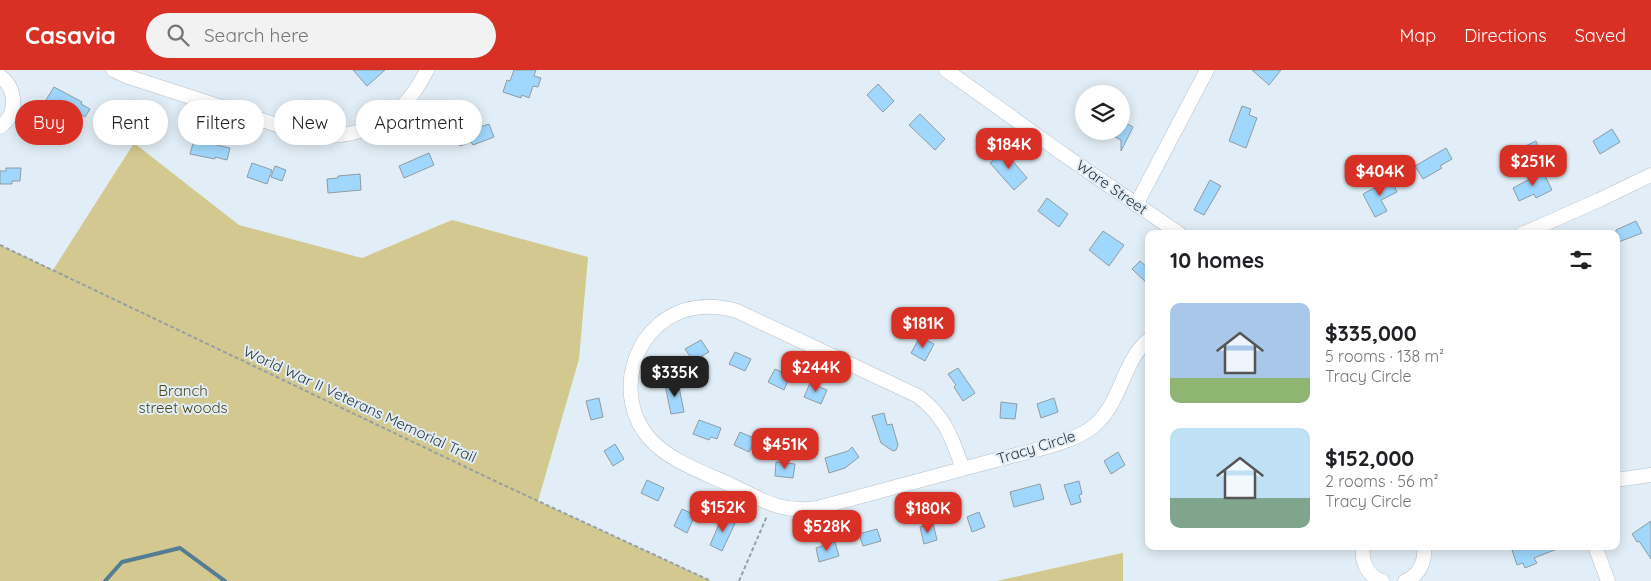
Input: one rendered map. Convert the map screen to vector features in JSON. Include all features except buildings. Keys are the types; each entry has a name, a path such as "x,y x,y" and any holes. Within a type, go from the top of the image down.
{"street":[{"path":"113,70 126,76 303,134 331,137 363,131 391,116 413,96 427,70"},
{"name":"Ware Street","path":"946,70 1174,230"},
{"path":"1136,205 1207,70"},
{"path":"0,127 9,118 14,105 12,91 5,75"},
{"path":"1531,230 1599,200 1651,174"},
{"name":"Tracy Circle","path":"963,469 944,421 932,407 918,396 737,311 716,306 705,306 673,315 648,336 635,360 630,386 631,397 637,418 648,437 664,452 772,504 793,510 816,508 963,469 1062,442 1085,432 1095,425 1110,407 1131,359 1145,343"},
{"path":"1620,479 1651,475"},
{"path":"1362,550 1364,564 1370,573 1382,581"},
{"path":"1405,581 1418,572 1423,563 1424,550"},
{"path":"1596,550 1608,581"}],"path":[{"name":"World War II Veterans Memorial Trail","path":"0,245 497,482 712,581"},
{"path":"739,581 772,504"}],"green space":[{"name":"Branch street woods","path":"133,145 137,145 239,225 362,258 452,220 588,257 579,359 538,501 711,581 0,581 0,245 53,270"},
{"path":"1122,553 1123,581 997,581"}],"waterway":[{"path":"105,581 122,562 180,548 225,581"}]}
